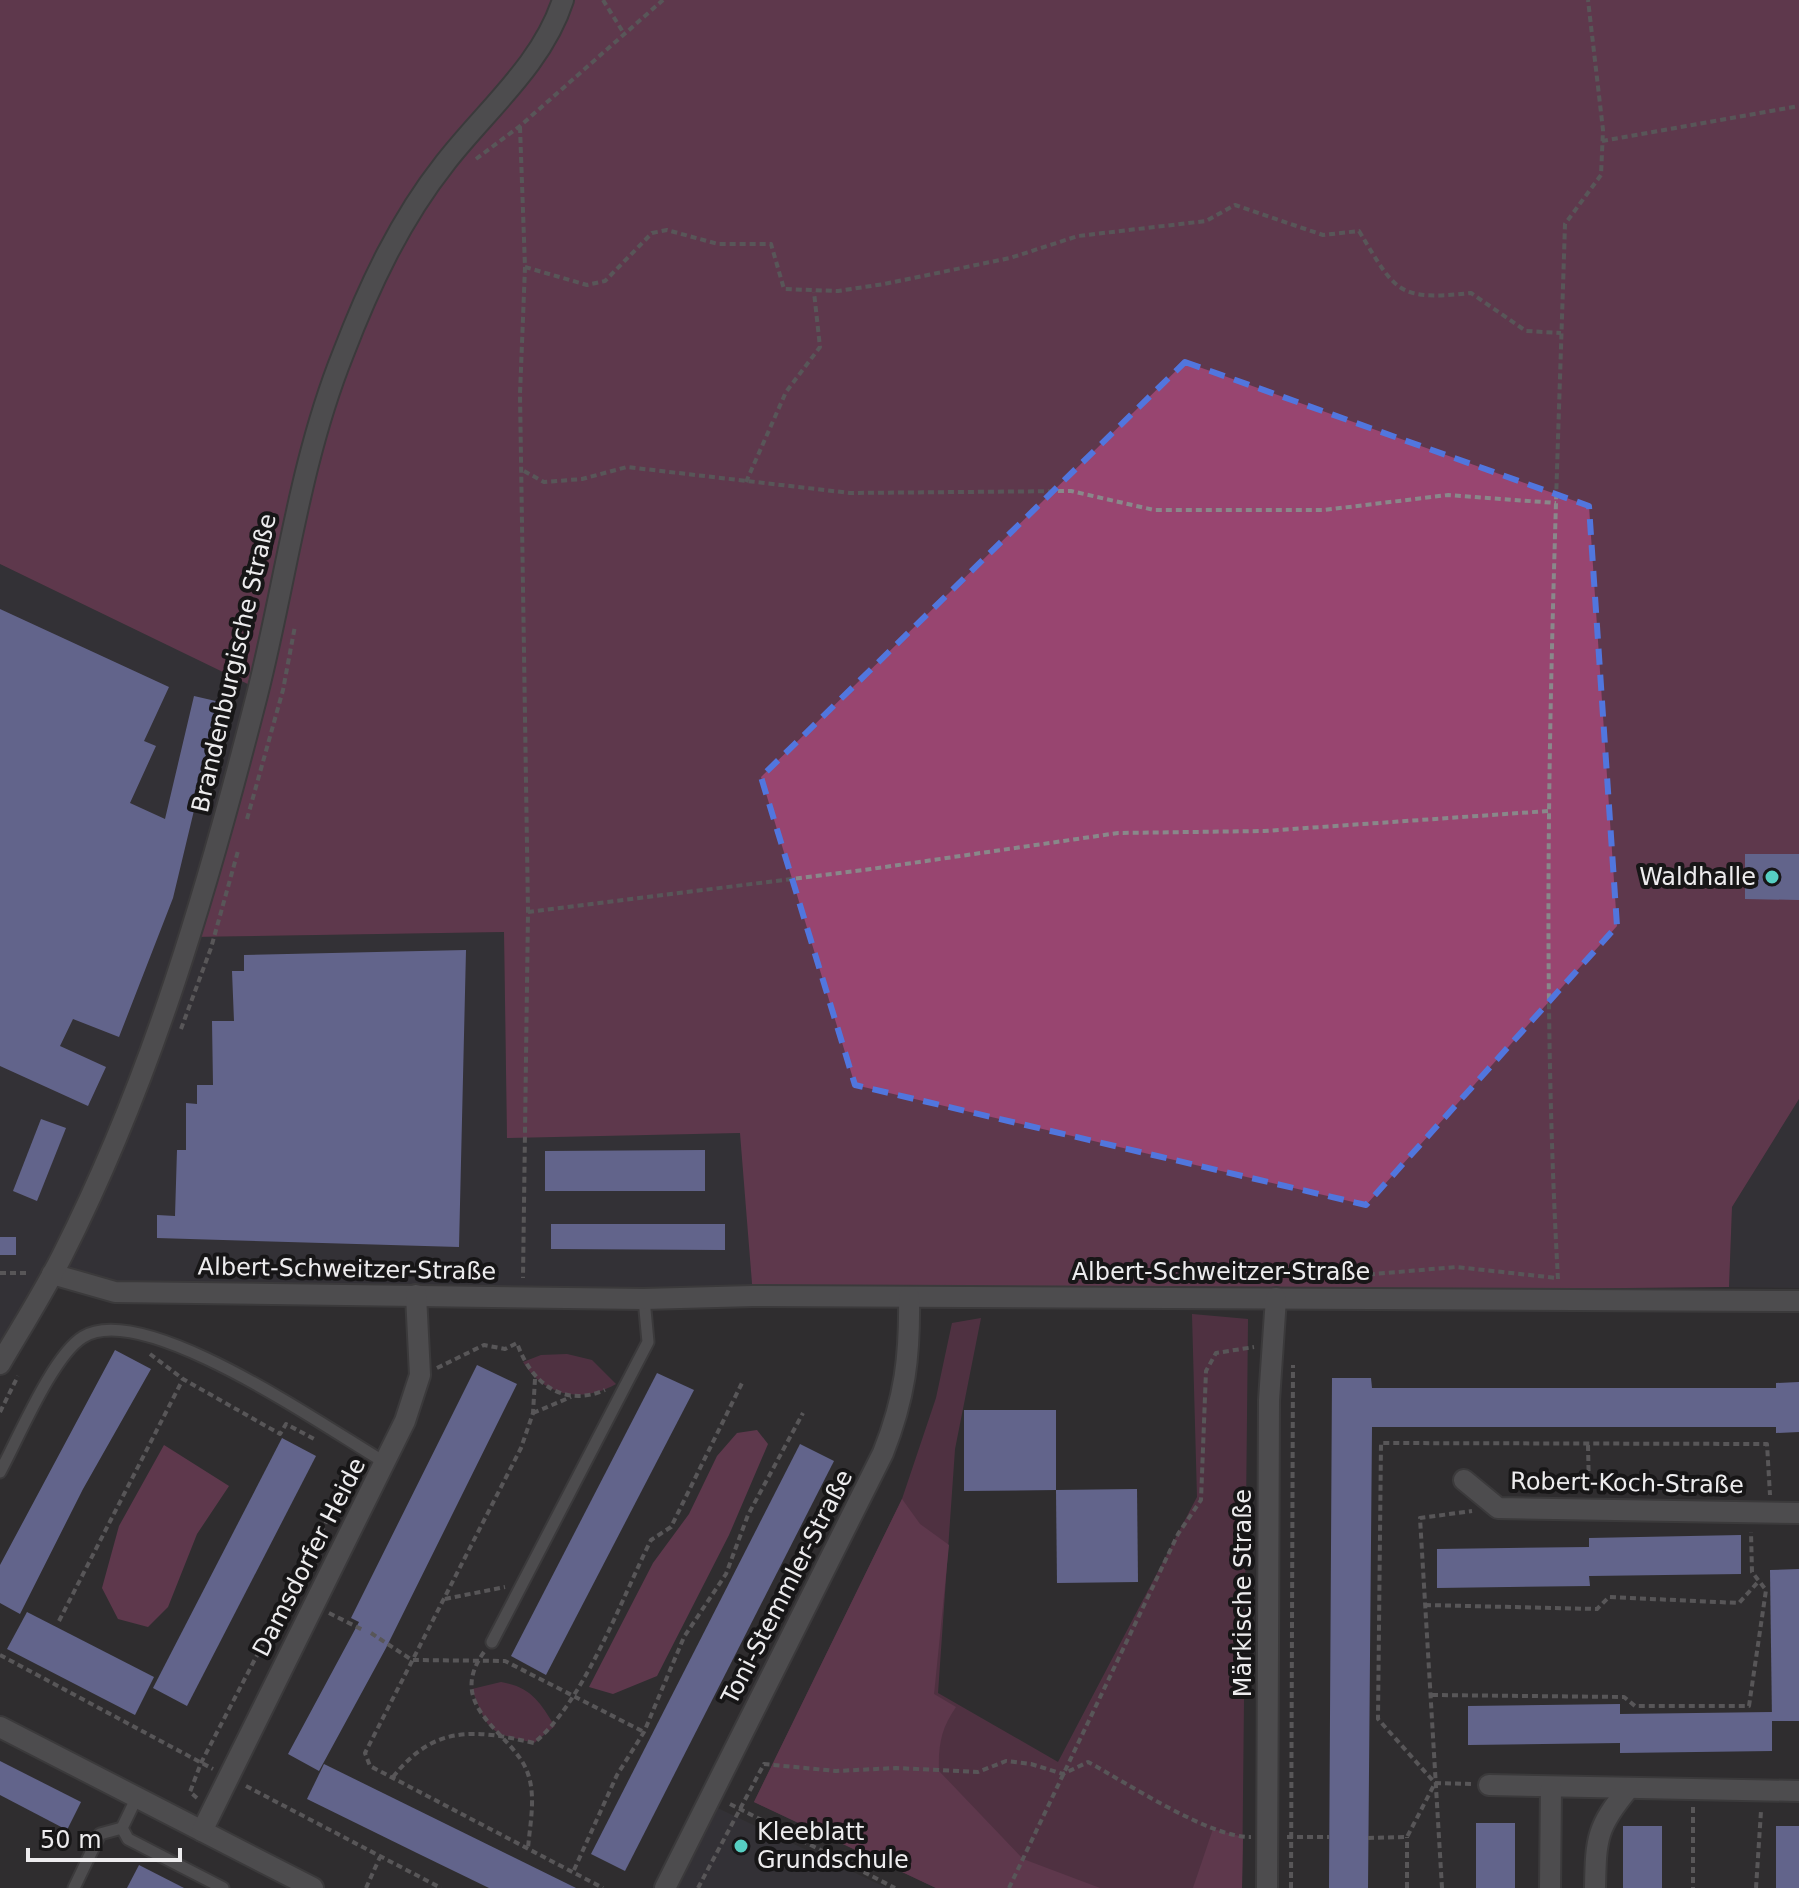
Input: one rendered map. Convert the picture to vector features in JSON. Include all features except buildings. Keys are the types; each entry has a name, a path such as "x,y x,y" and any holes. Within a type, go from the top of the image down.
{"street":[{"name":"Brandenburgische Straße","path":"0,1364 52,1274 114,1144 156,1039 191,937 259,689 311,445 342,355 371,285 408,215 444,164 534,59 563,0"},
{"name":"Albert-Schweitzer-Straße","path":"52,1274 115,1292 644,1299 909,1297 1799,1301"},
{"name":"Damsdorfer Heide","path":"202,1831 386,1463 420,1375 416,1295"},
{"name":"Toni-Stemmler-Straße","path":"665,1888 883,1453 908,1365 909,1297"},
{"name":"Märkische Straße","path":"1267,1888 1269,1400 1275,1349 1276,1298"},
{"name":"Robert-Koch-Straße","path":"1464,1480 1498,1508 1799,1513"},
{"path":"0,1727 313,1888"},
{"path":"1489,1785 1799,1791"},
{"path":"1550,1888 1551,1788"},
{"path":"1595,1888 1596,1837 1611,1809 1629,1788"}],"lane":[{"path":"492,1642 648,1342 644,1299"},
{"path":"0,1472 57,1365 83,1337 116,1328 163,1339 218,1363 386,1463"},
{"path":"74,1888 100,1834 122,1828 137,1797"},
{"path":"122,1828 128,1839 223,1888"}],"path":[{"path":"603,0 623,33"},
{"path":"472,163 520,126 663,0"},
{"path":"1558,1279 1551,1159 1548,811 1565,224 1601,175 1602,141 1588,0"},
{"path":"1602,141 1799,106"},
{"path":"520,126 525,267 520,394 528,912 524,1296"},
{"path":"525,267 587,285 605,281 652,233 667,230 718,244 771,244 784,289 814,291 884,284 1010,258 1078,236 1206,221 1235,205 1323,235 1359,231 1391,284 1427,297 1471,293 1526,331 1561,333"},
{"path":"746,482 786,392 820,347 814,291"},
{"path":"523,471 544,482 582,479 627,467 850,493 1071,491 1154,510 1324,510 1448,495 1556,503"},
{"path":"247,820 283,690 297,616"},
{"path":"528,912 871,869 1118,833 1264,831 1548,811"},
{"path":"176,1043 211,948 239,849"},
{"path":"0,1273 52,1274"},
{"path":"116,1328 183,1379 280,1434 286,1424 322,1443"},
{"path":"420,1375 484,1345 505,1349 517,1343 523,1362 535,1379 571,1397"},
{"path":"1009,1888 1178,1534 1201,1500 1206,1371 1216,1353 1249,1346 1275,1349"},
{"path":"1291,1888 1293,1362"},
{"path":"59,1621 183,1379"},
{"path":"535,1379 533,1413 521,1448 365,1753 370,1766 574,1870 603,1888"},
{"path":"393,1777 411,1754 443,1737 471,1732 534,1743 555,1726 574,1696 651,1540 671,1527 742,1383"},
{"path":"533,1413 571,1397 590,1396 616,1384 625,1387"},
{"path":"574,1870 617,1775 644,1732 684,1637 726,1574 748,1515 803,1413"},
{"path":"1588,1445 1590,1509"},
{"path":"211,1810 190,1792 201,1763 364,1450"},
{"path":"346,1456 358,1462"},
{"path":"1442,1888 1420,1518 1498,1508"},
{"path":"1432,1695 1624,1697 1635,1706 1749,1706 1766,1590 1757,1583 1752,1572 1750,1511"},
{"path":"1425,1605 1597,1609 1609,1597 1739,1603 1757,1583"},
{"path":"445,1599 498,1587 520,1587"},
{"path":"314,1606 363,1630"},
{"path":"371,1633 412,1660 505,1661 644,1732"},
{"path":"492,1642 477,1662 472,1689 485,1722 521,1758 528,1772 532,1787 528,1848"},
{"path":"698,1888 764,1764 836,1771 896,1768 978,1772 1006,1761 1063,1774 1088,1762 1213,1829 1235,1837 1329,1837"},
{"path":"1435,1783 1489,1785"},
{"path":"1407,1888 1407,1837 1435,1783"},
{"path":"1693,1789 1693,1888"},
{"path":"1756,1888 1762,1789"},
{"path":"712,1793 895,1888"},
{"path":"1368,1838 1407,1837"},
{"path":"366,1888 380,1856"},
{"path":"591,1881 591,1888"}],"highlighted area":[{"path":"1185,362 1589,506 1617,926 1366,1205 855,1085 761,777"}],"shaded area":[{"path":"0,0 1799,0 1799,1099 1732,1207 1729,1287 753,1296 740,1133 507,1138 504,932 191,937 258,689 0,564"},
{"path":"0,564 259,689 191,937 504,932 507,1137 741,1133 753,1296 115,1292 53,1274 0,1364"},
{"path":"1799,1099 1799,1288 1729,1287 1732,1207"},
{"path":"1192,1314 1248,1319 1242,1888 936,1888 754,1802 902,1499 936,1398 952,1323 981,1318 955,1449 938,1693 1058,1762 1197,1497"},
{"path":"567,1354 592,1360 616,1384 590,1394 565,1393 542,1383 523,1362 541,1355"},
{"path":"757,1430 768,1444 729,1535 657,1676 613,1694 589,1687 653,1563 689,1514 717,1456 737,1433"},
{"path":"164,1445 229,1486 197,1534 168,1607 148,1627 118,1619 102,1588 119,1526"},
{"path":"902,1499 920,1524 949,1545 934,1694 956,1707 942,1738 939,1771 1023,1859 1100,1888 936,1888 754,1802"},
{"path":"501,1682 520,1687 533,1696 555,1726 534,1743 507,1736 492,1728 482,1714 472,1689"},
{"name":"Kleeblatt Grundschule","path":"707,1803 887,1888 665,1888"},
{"path":"1213,1829 1243,1837 1242,1888 1193,1888"}],"place":[{"name":"Waldhalle","path":"1772,877"},
{"name":"Kleeblatt Grundschule","path":"741,1846"}]}
